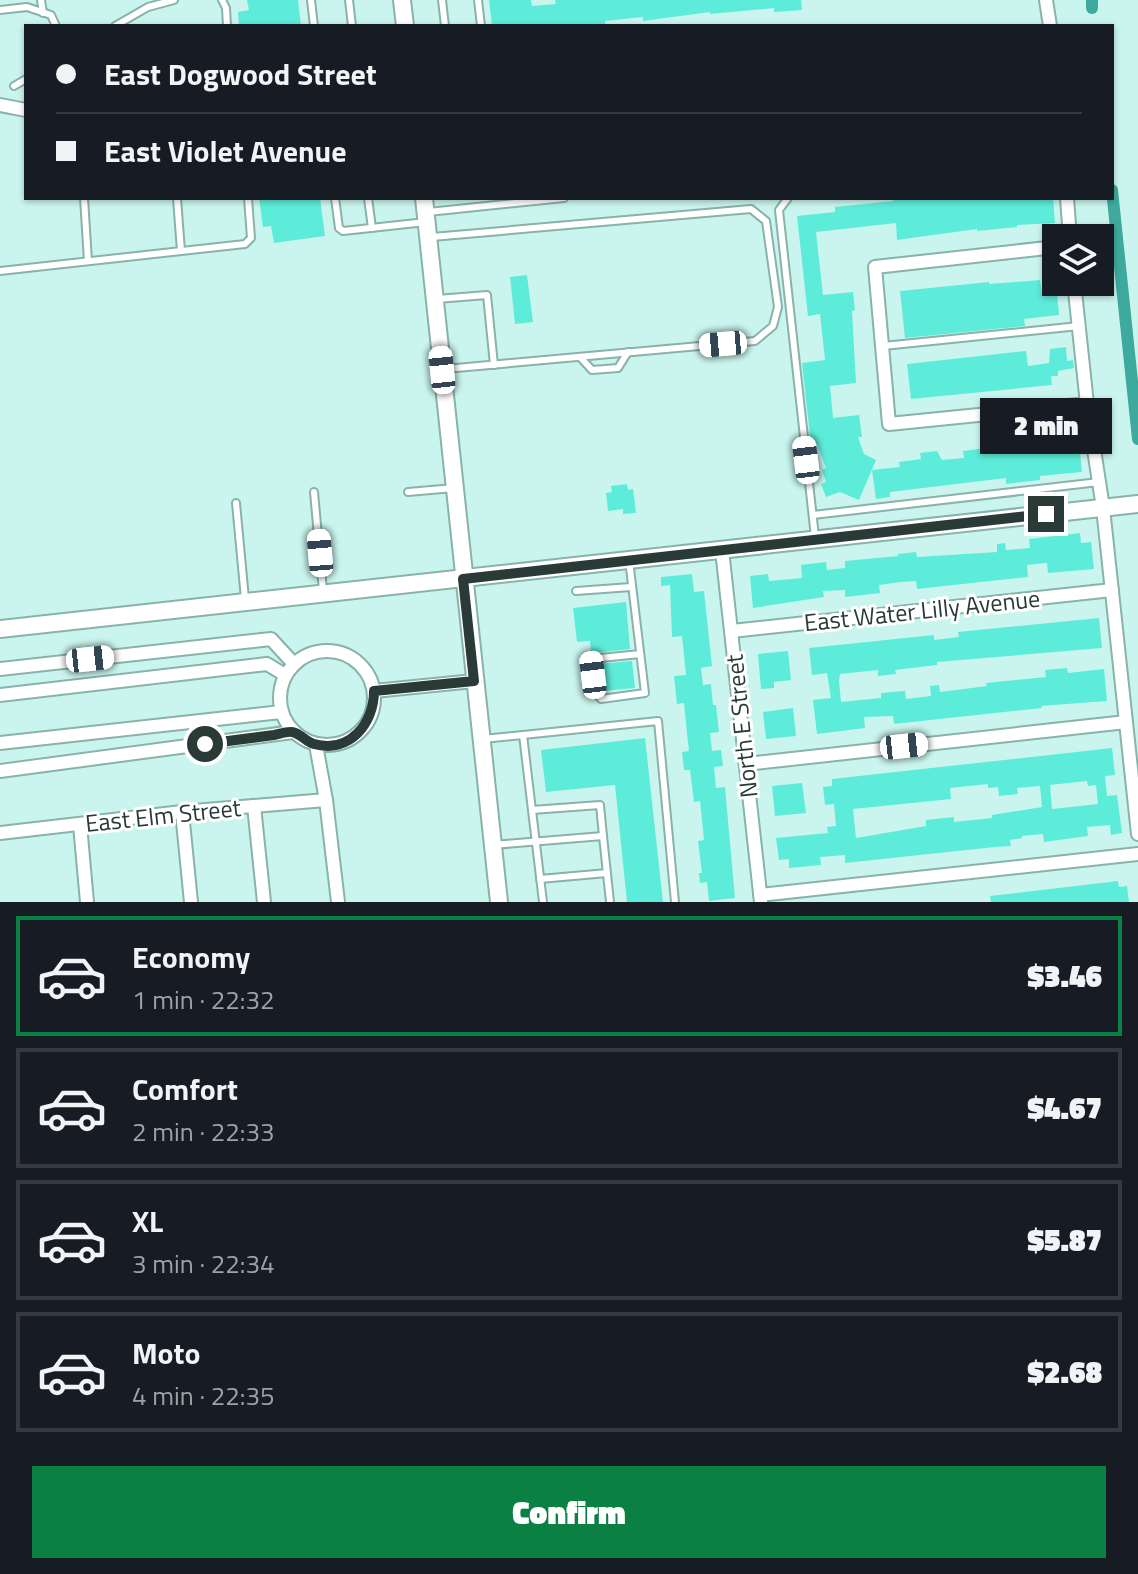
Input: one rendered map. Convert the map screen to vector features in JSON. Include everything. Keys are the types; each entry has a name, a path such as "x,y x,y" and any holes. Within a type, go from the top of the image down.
{"street":[{"path":"402,0 405,24"},
{"path":"1046,0 1050,24"},
{"path":"0,105 24,110"},
{"path":"1067,200 1069,224"},
{"path":"426,217 499,902"},
{"path":"1042,249 875,267 889,424 1087,404"},
{"path":"1076,296 1087,404 1103,508 1138,834"},
{"path":"0,629 1138,504"},
{"name":"North E Street","path":"722,550 761,899"},
{"name":"East Water Lilly Avenue","path":"732,631 1112,590"},
{"path":"0,669 271,639 294,664"},
{"path":"320,651 335,651 361,665 374,691 374,706 369,721 359,733 332,745 316,745 293,732 281,712 280,687 294,664 320,651"},
{"path":"0,695 267,664 285,675"},
{"path":"374,691 474,681"},
{"path":"0,743 281,712"},
{"path":"746,764 1126,722"},
{"path":"0,771 293,732"},
{"path":"316,745 338,902"},
{"name":"East Elm Street","path":"0,833 182,812 326,800"},
{"path":"254,806 264,902"},
{"path":"182,812 191,902"},
{"path":"80,825 87,902"},
{"path":"761,899 1138,854"}],"lane":[{"path":"41,0 43,13"},
{"path":"118,24 148,7 174,0"},
{"path":"311,0 314,24"},
{"path":"349,0 352,24"},
{"path":"442,0 445,24"},
{"path":"478,0 481,24"},
{"path":"224,3 227,24"},
{"path":"0,10 27,7 51,15 55,24"},
{"path":"14,86 24,80"},
{"path":"84,200 88,261"},
{"path":"177,200 181,251"},
{"path":"0,271 245,244 251,238 248,200"},
{"path":"335,200 339,228 343,231 549,200"},
{"path":"368,200 372,228"},
{"path":"786,200 779,210 816,539"},
{"path":"426,217 751,209 766,221 778,307 773,326 755,341 442,370"},
{"path":"434,299 487,295 494,365"},
{"path":"882,346 1079,326"},
{"path":"580,357 592,370 618,368 628,352"},
{"path":"813,515 1099,482"},
{"path":"408,492 454,488"},
{"path":"314,492 323,594"},
{"path":"236,503 246,603"},
{"path":"629,560 645,693 601,699 595,691 591,659 640,654"},
{"path":"576,591 631,587"},
{"path":"481,739 658,721 675,902"},
{"path":"523,735 543,902"},
{"path":"532,810 600,805 610,902"},
{"path":"493,845 603,836"},
{"path":"540,879 607,873"}],"building":[{"path":"247,0 298,0 301,24 239,24 238,12 249,10"},
{"path":"489,0 531,0 532,6 556,4 555,0 801,0 802,10 774,12 774,8 710,12 643,21 643,17 605,21 605,24 492,24"},
{"path":"259,200 320,200 325,236 274,243 271,226 263,227"},
{"path":"1053,200 1055,223 897,240 896,223 816,232 823,295 853,292 855,310 852,311 856,383 830,386 833,418 859,415 862,437 858,437 864,454 876,460 859,500 840,492 826,497 821,484 826,482 822,470 826,468 817,444 811,445 802,363 825,360 820,314 808,316 797,216 835,212 835,207 893,201"},
{"path":"527,275 533,322 515,324 510,277"},
{"path":"1040,280 1042,296 1057,296 1059,315 1024,319 1025,326 905,338 900,291"},
{"path":"1066,347 1067,361 1073,360 1074,368 1058,371 1058,376 1051,376 1052,385 911,399 907,364 1026,351 1028,366 1049,363 1050,349"},
{"path":"1078,433 1082,472 1040,476 1040,480 1006,484 1006,478 890,492 890,497 876,499 872,470 900,467 899,462 921,459 920,453 937,451 942,460 964,458 963,451 1002,446 1002,441"},
{"path":"627,484 628,490 633,489 636,513 623,514 623,509 608,511 606,493 612,492 611,486"},
{"path":"1080,533 1081,543 1091,542 1094,569 1048,573 1047,563 1027,565 1028,577 917,589 916,581 901,582 879,585 880,593 845,597 845,590 823,591 824,597 753,608 750,576 768,574 769,581 802,578 801,565 826,562 827,570 845,568 845,561 916,552 917,557 997,552 997,544 1005,543 1006,550 1030,548 1029,539"},
{"path":"692,574 694,592 704,591 712,666 701,668 703,685 711,684 713,705 716,705 719,732 710,733 712,751 721,750 723,766 714,767 716,788 725,787 735,898 709,901 707,882 700,883 699,873 702,873 698,841 704,840 700,801 694,802 690,770 684,770 682,752 689,751 684,703 677,704 674,676 686,675 682,636 672,637 670,585 661,586 661,577"},
{"path":"626,602 630,649 595,653 591,651 590,641 577,642 573,608"},
{"path":"1099,618 1102,648 937,662 937,665 895,670 896,674 878,676 878,670 840,674 841,702 881,698 881,693 905,691 906,699 931,696 930,686 939,685 940,692 987,686 986,683 1046,677 1045,670 1067,668 1068,673 1104,669 1107,701 894,724 893,716 864,717 865,728 817,734 813,700 831,698 827,673 812,675 809,648 934,635 934,640 959,637 958,632"},
{"path":"788,651 791,680 774,682 774,688 761,689 758,654"},
{"path":"632,661 635,688 603,691 598,664"},
{"path":"793,708 796,736 766,739 763,712"},
{"path":"645,738 663,902 627,902 615,785 546,792 541,750"},
{"path":"1112,748 1115,775 1105,776 1107,796 1117,795 1122,833 1111,835 1110,825 1087,827 1088,836 1044,842 1043,834 1022,836 1010,840 1011,846 845,863 845,855 820,857 821,865 789,868 789,859 779,860 776,838 828,833 827,827 836,826 834,804 825,805 823,787 832,786 832,779","holes":["1087,781 1088,786 1096,785 1098,804 1052,809 1050,785","988,784 988,788 998,787 999,796 1018,794 1017,788 1040,786 1042,807 992,815 992,818 954,822 954,817 926,820 926,826 856,838 853,809 951,799 950,788"]},
{"path":"802,783 806,813 775,816 772,786"},
{"path":"1118,881 1119,887 1127,886 1129,902 991,902 990,896"}],"waterway":[{"path":"1092,0 1092,8"},
{"path":"1113,200 1138,439"}],"route":[{"path":"205,744 293,732 316,745 332,745 359,733 369,721 374,706 374,691 474,681 463,579 1046,514"}]}
